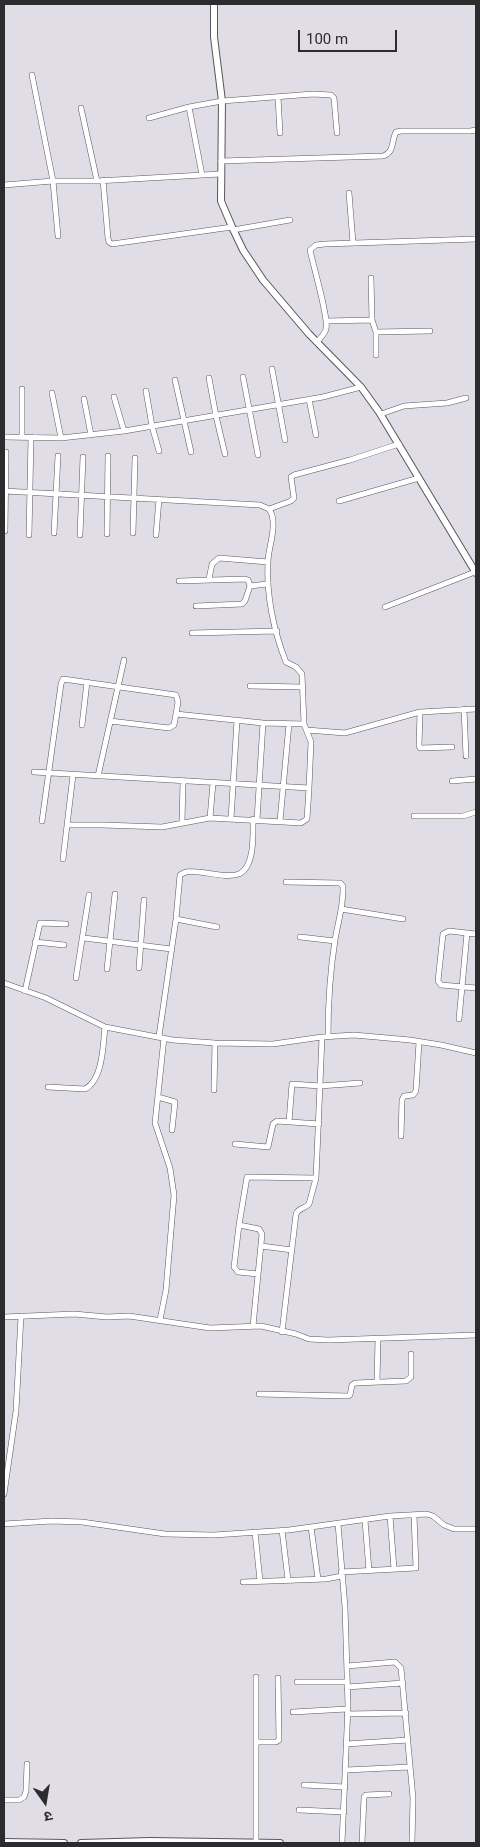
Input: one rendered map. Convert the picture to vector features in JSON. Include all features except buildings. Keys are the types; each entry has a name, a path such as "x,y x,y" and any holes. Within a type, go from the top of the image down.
{"street":[{"path":"214,4 214,37 222,101 221,201 232,229 243,250 263,280 317,342 361,387 381,414 476,572 384,607"},
{"path":"32,75 53,181 58,236"},
{"path":"149,118 189,107 222,101 314,94 333,96 337,134"},
{"path":"278,97 280,133"},
{"path":"189,107 202,174"},
{"path":"81,108 100,180 108,238 112,244 290,220"},
{"path":"221,161 383,156 389,154 392,150 396,132 476,130"},
{"path":"4,185 53,181 220,174"},
{"path":"349,193 353,243"},
{"path":"317,342 325,332 326,321 310,250 316,245 476,239"},
{"path":"371,278 372,320 376,332 376,355"},
{"path":"326,321 372,320"},
{"path":"376,332 430,331"},
{"path":"272,369 285,440"},
{"path":"243,377 258,455"},
{"path":"209,378 225,454"},
{"path":"175,380 191,452"},
{"path":"4,437 61,438 124,431 279,405 361,387"},
{"path":"22,389 22,437"},
{"path":"146,391 152,426 159,451"},
{"path":"52,393 61,438"},
{"path":"114,397 124,431"},
{"path":"381,414 404,406 447,403 466,398"},
{"path":"84,399 91,435"},
{"path":"309,399 316,435"},
{"path":"29,534 31,437"},
{"path":"4,491 260,505 269,509 294,498 290,482 291,477 294,475 399,444"},
{"path":"5,531 4,491 6,452"},
{"path":"54,533 58,456"},
{"path":"107,534 108,456"},
{"path":"80,535 83,457"},
{"path":"133,533 135,458"},
{"path":"339,501 419,478"},
{"path":"156,535 159,499"},
{"path":"67,825 155,828 210,818 301,823 306,821 311,742 304,724 302,674 296,667 286,662 276,631 268,584 268,562 273,522 269,509"},
{"path":"209,579 212,564 219,558 268,562"},
{"path":"179,581 209,579 248,580 250,586 245,601 242,604 196,606"},
{"path":"250,586 268,584"},
{"path":"192,633 276,631"},
{"path":"98,776 124,660"},
{"path":"42,821 63,679 67,678 176,695 178,702 174,725 169,728 110,720"},
{"path":"82,725 87,682"},
{"path":"250,686 303,687"},
{"path":"464,709 466,756"},
{"path":"307,730 345,732 420,712 476,709"},
{"path":"420,712 420,748 452,747"},
{"path":"176,714 263,723 304,724"},
{"path":"231,819 237,720"},
{"path":"160,1320 166,1290 174,1195 170,1168 156,1129 161,1037 180,875 188,871 233,875 239,874 247,867 253,847 263,723"},
{"path":"280,821 289,724"},
{"path":"34,772 283,788 309,788"},
{"path":"63,859 73,775"},
{"path":"452,781 476,779"},
{"path":"182,823 183,781"},
{"path":"210,818 213,783"},
{"path":"414,816 463,816 476,812"},
{"path":"286,882 340,883 344,889 335,941 328,1006 328,1037"},
{"path":"107,968 115,894"},
{"path":"76,978 84,938 89,895"},
{"path":"139,968 144,900"},
{"path":"341,908 403,919"},
{"path":"176,918 217,927"},
{"path":"25,991 40,923 66,924"},
{"path":"476,934 449,931 443,934 439,984 476,988"},
{"path":"458,1019 467,933"},
{"path":"300,937 335,941"},
{"path":"84,938 171,949"},
{"path":"35,942 64,945"},
{"path":"4,983 46,998 106,1027 161,1037 215,1043 273,1044 322,1037 354,1035 441,1045 476,1053"},
{"path":"48,1087 86,1089 90,1086 98,1075 106,1027"},
{"path":"282,1332 296,1214 300,1209 307,1207 309,1204 316,1178 322,1037"},
{"path":"401,1136 402,1100 404,1096 413,1095 416,1091 419,1042"},
{"path":"214,1090 215,1043"},
{"path":"289,1122 292,1084 320,1086 360,1084"},
{"path":"158,1097 175,1102 172,1130"},
{"path":"235,1144 268,1147 274,1122 319,1124"},
{"path":"258,1274 235,1270 239,1225 247,1177 316,1178"},
{"path":"239,1225 261,1231 253,1326"},
{"path":"261,1246 292,1250"},
{"path":"4,1317 92,1314 107,1317 129,1316 210,1328 261,1326 309,1339 378,1339 476,1335"},
{"path":"4,1494 16,1412 22,1316"},
{"path":"377,1382 378,1339"},
{"path":"259,1394 348,1396 350,1395 352,1385 355,1383 409,1380 411,1377 411,1354"},
{"path":"4,1524 52,1521 82,1522 165,1534 191,1535 282,1530 390,1516 426,1514 433,1516 444,1526 476,1529"},
{"path":"243,1582 318,1579 341,1574 417,1567 414,1515"},
{"path":"390,1516 394,1570"},
{"path":"365,1520 369,1571"},
{"path":"338,1524 345,1607 347,1684 346,1770 342,1843"},
{"path":"311,1527 318,1579"},
{"path":"282,1530 288,1580"},
{"path":"255,1532 260,1581"},
{"path":"346,1666 395,1662 401,1668 413,1798 412,1843"},
{"path":"256,1677 256,1842"},
{"path":"256,1742 276,1742 279,1740 278,1678"},
{"path":"297,1682 347,1684 403,1683"},
{"path":"293,1712 406,1713"},
{"path":"346,1744 408,1740"},
{"path":"4,1800 24,1798 27,1764"},
{"path":"346,1770 410,1767"},
{"path":"304,1785 345,1787"},
{"path":"362,1843 364,1797 366,1795 388,1794"},
{"path":"298,1810 344,1812"},
{"path":"5,1842 64,1843"},
{"path":"80,1843 280,1843"}]}
